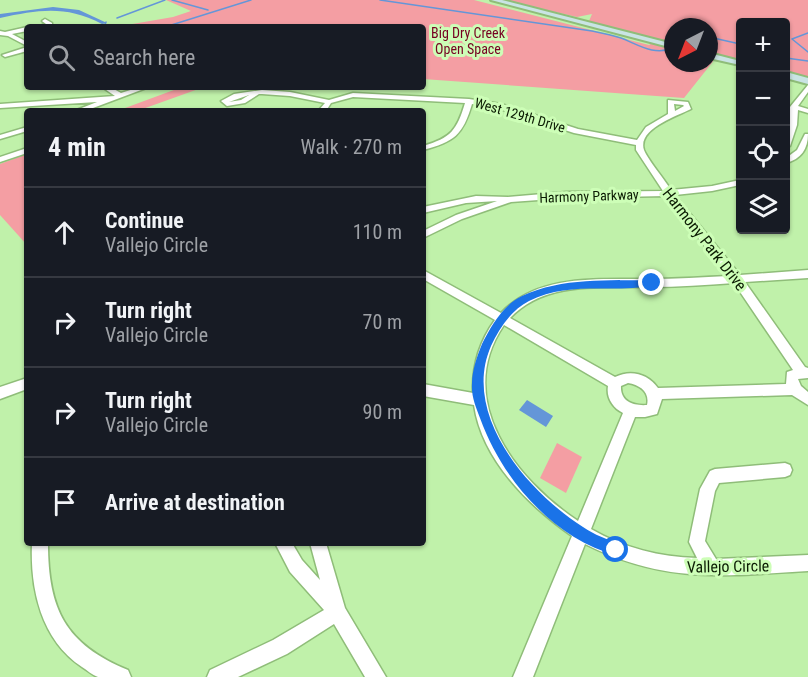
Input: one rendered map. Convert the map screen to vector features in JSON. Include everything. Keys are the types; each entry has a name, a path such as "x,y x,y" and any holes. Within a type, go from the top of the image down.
{"main road":[{"path":"494,0 664,44"},
{"path":"718,57 736,62"},
{"path":"790,76 808,81"}],"street":[{"path":"45,21 50,24"},
{"path":"2,34 24,30"},
{"path":"2,34 24,45"},
{"path":"5,55 24,48"},
{"path":"790,134 794,107 808,87"},
{"path":"110,90 121,96"},
{"path":"86,108 138,90"},
{"path":"256,93 276,92 329,102 324,108"},
{"name":"West 129th Drive","path":"329,102 353,95 469,101 498,106 577,131 638,143"},
{"path":"0,106 111,99"},
{"path":"426,147 449,140 458,133 469,101"},
{"path":"794,107 808,111"},
{"path":"638,143 642,134 672,114"},
{"path":"0,137 24,130"},
{"path":"790,160 800,153 808,136"},
{"name":"Harmony Park Drive","path":"638,143 640,150 669,193 737,279 805,373"},
{"path":"0,160 24,151"},
{"name":"Harmony Parkway","path":"426,209 476,199 508,200 669,193 736,183"},
{"name":"Harmony Parkway","path":"426,234 459,217 508,200"},
{"name":"Vallejo Circle","path":"808,274 559,287 524,299 501,320 493,331 483,354 477,383 479,400 494,440 511,468 550,511 580,533 649,562 684,568 808,563"},
{"path":"426,276 615,383"},
{"path":"805,373 792,376 792,382 795,388 808,399"},
{"path":"627,377 643,381 655,394 656,403 652,410 643,413 631,411 622,406 615,398 613,390 615,383 627,377"},
{"path":"0,393 24,384"},
{"path":"655,394 795,388"},
{"path":"426,391 479,400"},
{"path":"523,677 631,411"},
{"path":"712,568 697,542 708,489 715,476 785,470"},
{"path":"40,546 39,576 44,597 51,618 62,637 92,663 121,677"},
{"path":"285,546 296,566 337,612 376,677"},
{"path":"319,546 337,612"},
{"path":"217,677 280,647 337,612"}],"green space":[{"name":"Big Dry Creek Open Space","path":"166,0 474,0 649,45 652,43 664,46 664,72 705,72 684,98 426,79 426,24 132,24 173,17 191,11"},
{"path":"502,0 808,0 808,79 790,74 790,18 736,18 736,60 718,55 718,18 664,18 664,41 589,21 592,14 577,17"},
{"path":"174,90 196,90 145,108 125,108"},
{"path":"24,155 24,242 0,215 0,164"},
{"path":"557,443 582,457 566,493 540,478"}],"water":[{"path":"527,400 553,416 546,427 519,410"}],"waterway":[{"path":"117,18 165,0"},
{"path":"172,0 208,10"},
{"path":"175,24 251,0"},
{"path":"380,0 592,31 618,37 653,50 664,50"},
{"path":"0,16 53,8 77,11 104,23"},
{"path":"808,33 792,39 808,52"},
{"path":"718,39 736,43"},
{"path":"790,59 808,61"}],"route":[{"path":"616,550 580,533 550,511 531,493 504,460 494,440 479,400 477,383 483,354 493,331 512,308 524,299 533,294 569,285 652,283"}]}
